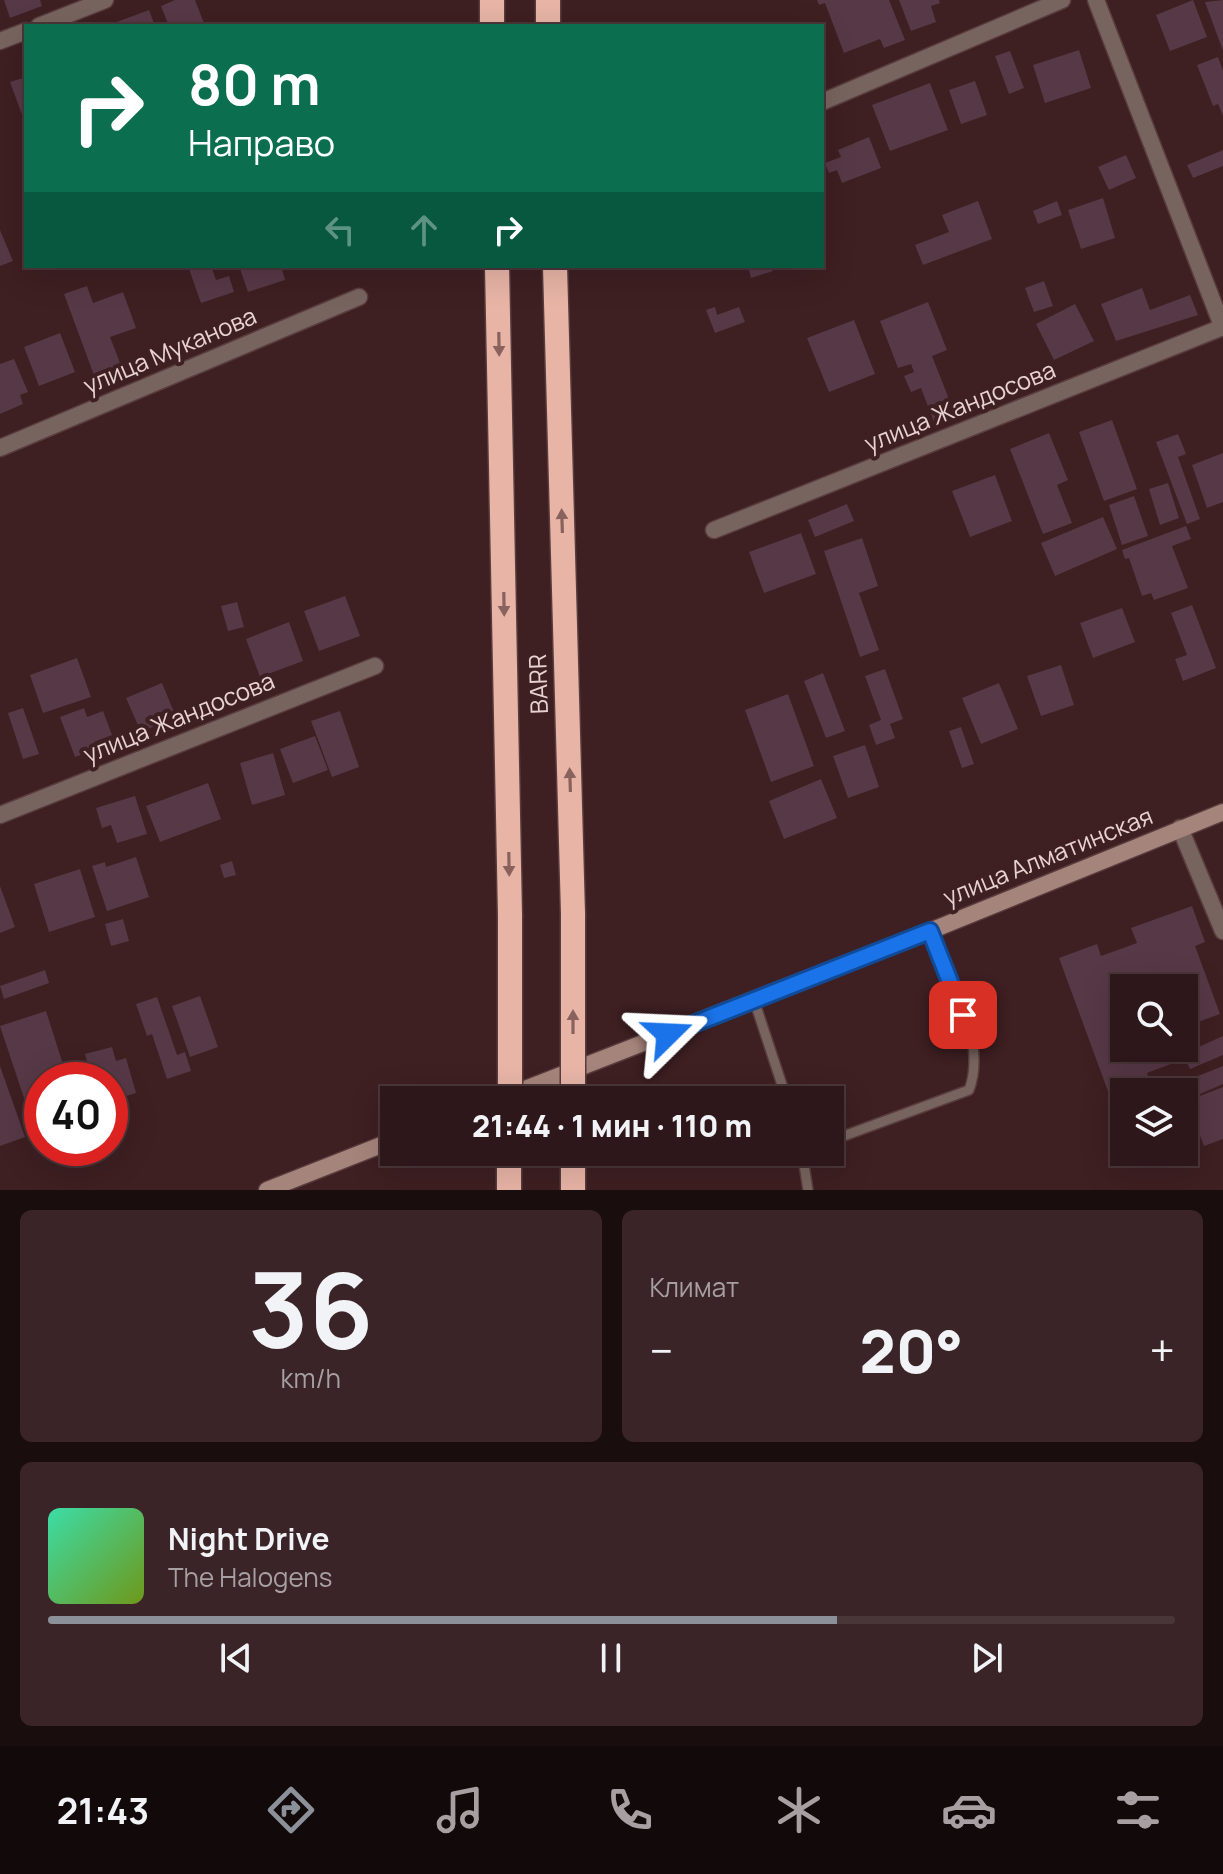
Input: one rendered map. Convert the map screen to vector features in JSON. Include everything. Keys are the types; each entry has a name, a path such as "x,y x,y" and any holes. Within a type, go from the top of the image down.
{"highway":[{"path":"492,0 492,24"},
{"path":"548,0 548,24"},
{"name":"BARR","path":"497,268 510,915 510,1086"},
{"name":"BARR","path":"555,268 573,914 573,1086"},
{"path":"509,1166 509,1190"},
{"path":"573,1166 573,1190"}],"street":[{"path":"44,24 105,0"},
{"path":"824,101 1062,0"},
{"path":"1096,0 1223,327"},
{"path":"0,41 24,32"},
{"name":"улица Муканова","path":"0,448 359,297"},
{"name":"улица Жандосова","path":"714,530 1223,327"},
{"name":"улица Жандосова","path":"0,815 375,666"},
{"name":"улица Алматинская","path":"533,1086 930,931 1223,812"},
{"path":"1180,828 1223,931"},
{"path":"267,1190 380,1145"}],"lane":[{"path":"844,1136 969,1090 977,1070 974,1042 930,931"},
{"path":"754,1000 782,1086"},
{"path":"804,1166 808,1190"}],"building":[{"path":"4,0 40,0 42,6 10,18"},
{"path":"175,0 195,0 204,24 168,24 161,6"},
{"path":"817,0 889,0 905,40 884,48 880,39 844,53 825,3 819,5"},
{"path":"899,0 939,0 940,3 931,6 936,22 911,31"},
{"path":"1193,0 1207,37 1170,51 1156,15"},
{"path":"1223,0 1223,51 1205,2"},
{"path":"149,10 154,24 111,24"},
{"path":"1079,50 1091,88 1045,103 1033,65"},
{"path":"1010,51 1024,88 1009,94 995,56"},
{"path":"1218,57 1223,71 1223,116 1218,104 1213,106 1197,65"},
{"path":"24,78 24,120 10,82"},
{"path":"975,81 987,115 961,124 949,90"},
{"path":"930,83 948,130 890,151 872,105"},
{"path":"869,137 881,168 842,183 837,170 829,173 825,163 841,157 838,150"},
{"path":"1223,150 1223,166 1193,178 1187,165"},
{"path":"1126,155 1136,178 1109,190 1098,167"},
{"path":"1103,198 1115,238 1081,249 1068,210"},
{"path":"978,201 992,239 923,265 915,245 949,232 942,215"},
{"path":"1057,201 1062,215 1038,224 1033,211"},
{"path":"0,230 13,261 0,266"},
{"path":"189,268 212,268 216,280 229,276 234,292 201,303"},
{"path":"240,268 282,268 285,280 248,292"},
{"path":"748,268 772,268 773,271 751,278"},
{"path":"1044,281 1053,306 1034,312 1025,288"},
{"path":"87,286 93,303 123,292 136,328 110,337 122,368 95,378 64,294"},
{"path":"1142,288 1150,310 1190,295 1198,315 1116,341 1101,304"},
{"path":"928,302 947,350 932,356 955,414 934,422 921,388 911,392 904,376 914,372 911,364 898,368 880,321"},
{"path":"1075,304 1094,341 1054,360 1036,324"},
{"path":"715,307 717,315 739,307 745,322 715,333 706,310"},
{"path":"854,320 875,374 829,392 807,338"},
{"path":"60,333 75,372 39,386 24,347"},
{"path":"14,359 28,392 20,395 23,404 0,414 0,364"},
{"path":"1112,420 1137,489 1104,501 1079,432"},
{"path":"1049,433 1068,480 1057,485 1072,523 1043,534 1010,449"},
{"path":"1178,434 1186,454 1178,457 1200,519 1187,524 1156,442"},
{"path":"1223,453 1223,502 1207,508 1192,465"},
{"path":"995,475 1012,521 970,537 952,491"},
{"path":"1168,483 1179,518 1160,525 1149,489"},
{"path":"1134,496 1148,536 1122,545 1109,505"},
{"path":"847,504 854,521 815,537 808,520"},
{"path":"1103,517 1117,549 1055,576 1041,543"},
{"path":"1186,526 1191,539 1172,546 1188,588 1154,600 1151,593 1142,596 1129,558 1125,559 1122,550"},
{"path":"801,533 816,574 764,593 749,552"},
{"path":"862,538 878,586 859,593 879,650 860,657 824,551"},
{"path":"345,596 360,636 319,651 304,611"},
{"path":"237,602 244,627 228,631 221,606"},
{"path":"1192,605 1216,668 1183,681 1175,659 1187,655 1171,613"},
{"path":"1122,608 1135,642 1093,658 1080,623"},
{"path":"289,622 303,661 260,677 246,639"},
{"path":"77,658 91,697 43,713 30,675"},
{"path":"1061,665 1074,705 1041,716 1027,676"},
{"path":"885,669 903,719 890,724 895,738 876,745 869,725 881,720 865,676"},
{"path":"823,673 845,731 826,738 804,681"},
{"path":"162,683 176,717 141,732 126,698"},
{"path":"999,683 1018,729 981,744 962,698"},
{"path":"788,694 814,766 771,782 745,710"},
{"path":"23,708 39,754 23,759 8,713"},
{"path":"84,708 87,717 103,711 112,735 94,742 97,749 75,757 60,717"},
{"path":"340,711 359,767 332,777 311,721"},
{"path":"961,727 974,764 962,768 949,731"},
{"path":"315,736 328,770 293,783 280,749"},
{"path":"865,745 879,787 848,798 833,756"},
{"path":"273,753 285,795 252,805 240,763"},
{"path":"821,779 837,818 784,839 769,801"},
{"path":"208,783 221,819 160,842 146,806"},
{"path":"135,796 147,834 117,843 111,825 102,828 96,808"},
{"path":"136,857 149,897 107,911 92,866 105,862 106,867"},
{"path":"232,861 236,875 224,878 220,865"},
{"path":"80,869 95,917 49,932 34,884"},
{"path":"0,886 15,927 0,933"},
{"path":"1192,906 1205,942 1195,946 1220,1014 1198,1022 1198,974 1110,974 1110,1062 1176,1062 1147,1073 1149,1078 1110,1078 1109,1094 1059,958 1097,944 1101,956 1137,943 1131,928"},
{"path":"123,919 129,941 111,946 105,924"},
{"path":"45,970 49,983 4,999 0,986"},
{"path":"200,996 218,1047 190,1057 172,1006"},
{"path":"157,997 177,1055 185,1052 191,1071 167,1079 152,1034 147,1036 136,1004"},
{"path":"46,1011 62,1062 24,1062 24,1098 0,1026"},
{"path":"1223,1036 1223,1055 1190,1069 1187,1062 1198,1062 1198,1047"},
{"path":"112,1047 116,1061 126,1058 127,1062 87,1062 85,1054"},
{"path":"128,1065 136,1093 128,1095"},
{"path":"0,1066 24,1137 0,1146"},
{"path":"1223,1066 1223,1084 1200,1094 1198,1078 1193,1078"},
{"path":"1223,1087 1223,1139 1204,1146 1198,1130 1198,1097"}],"route":[{"path":"668,1034 930,931 963,1015"}]}
